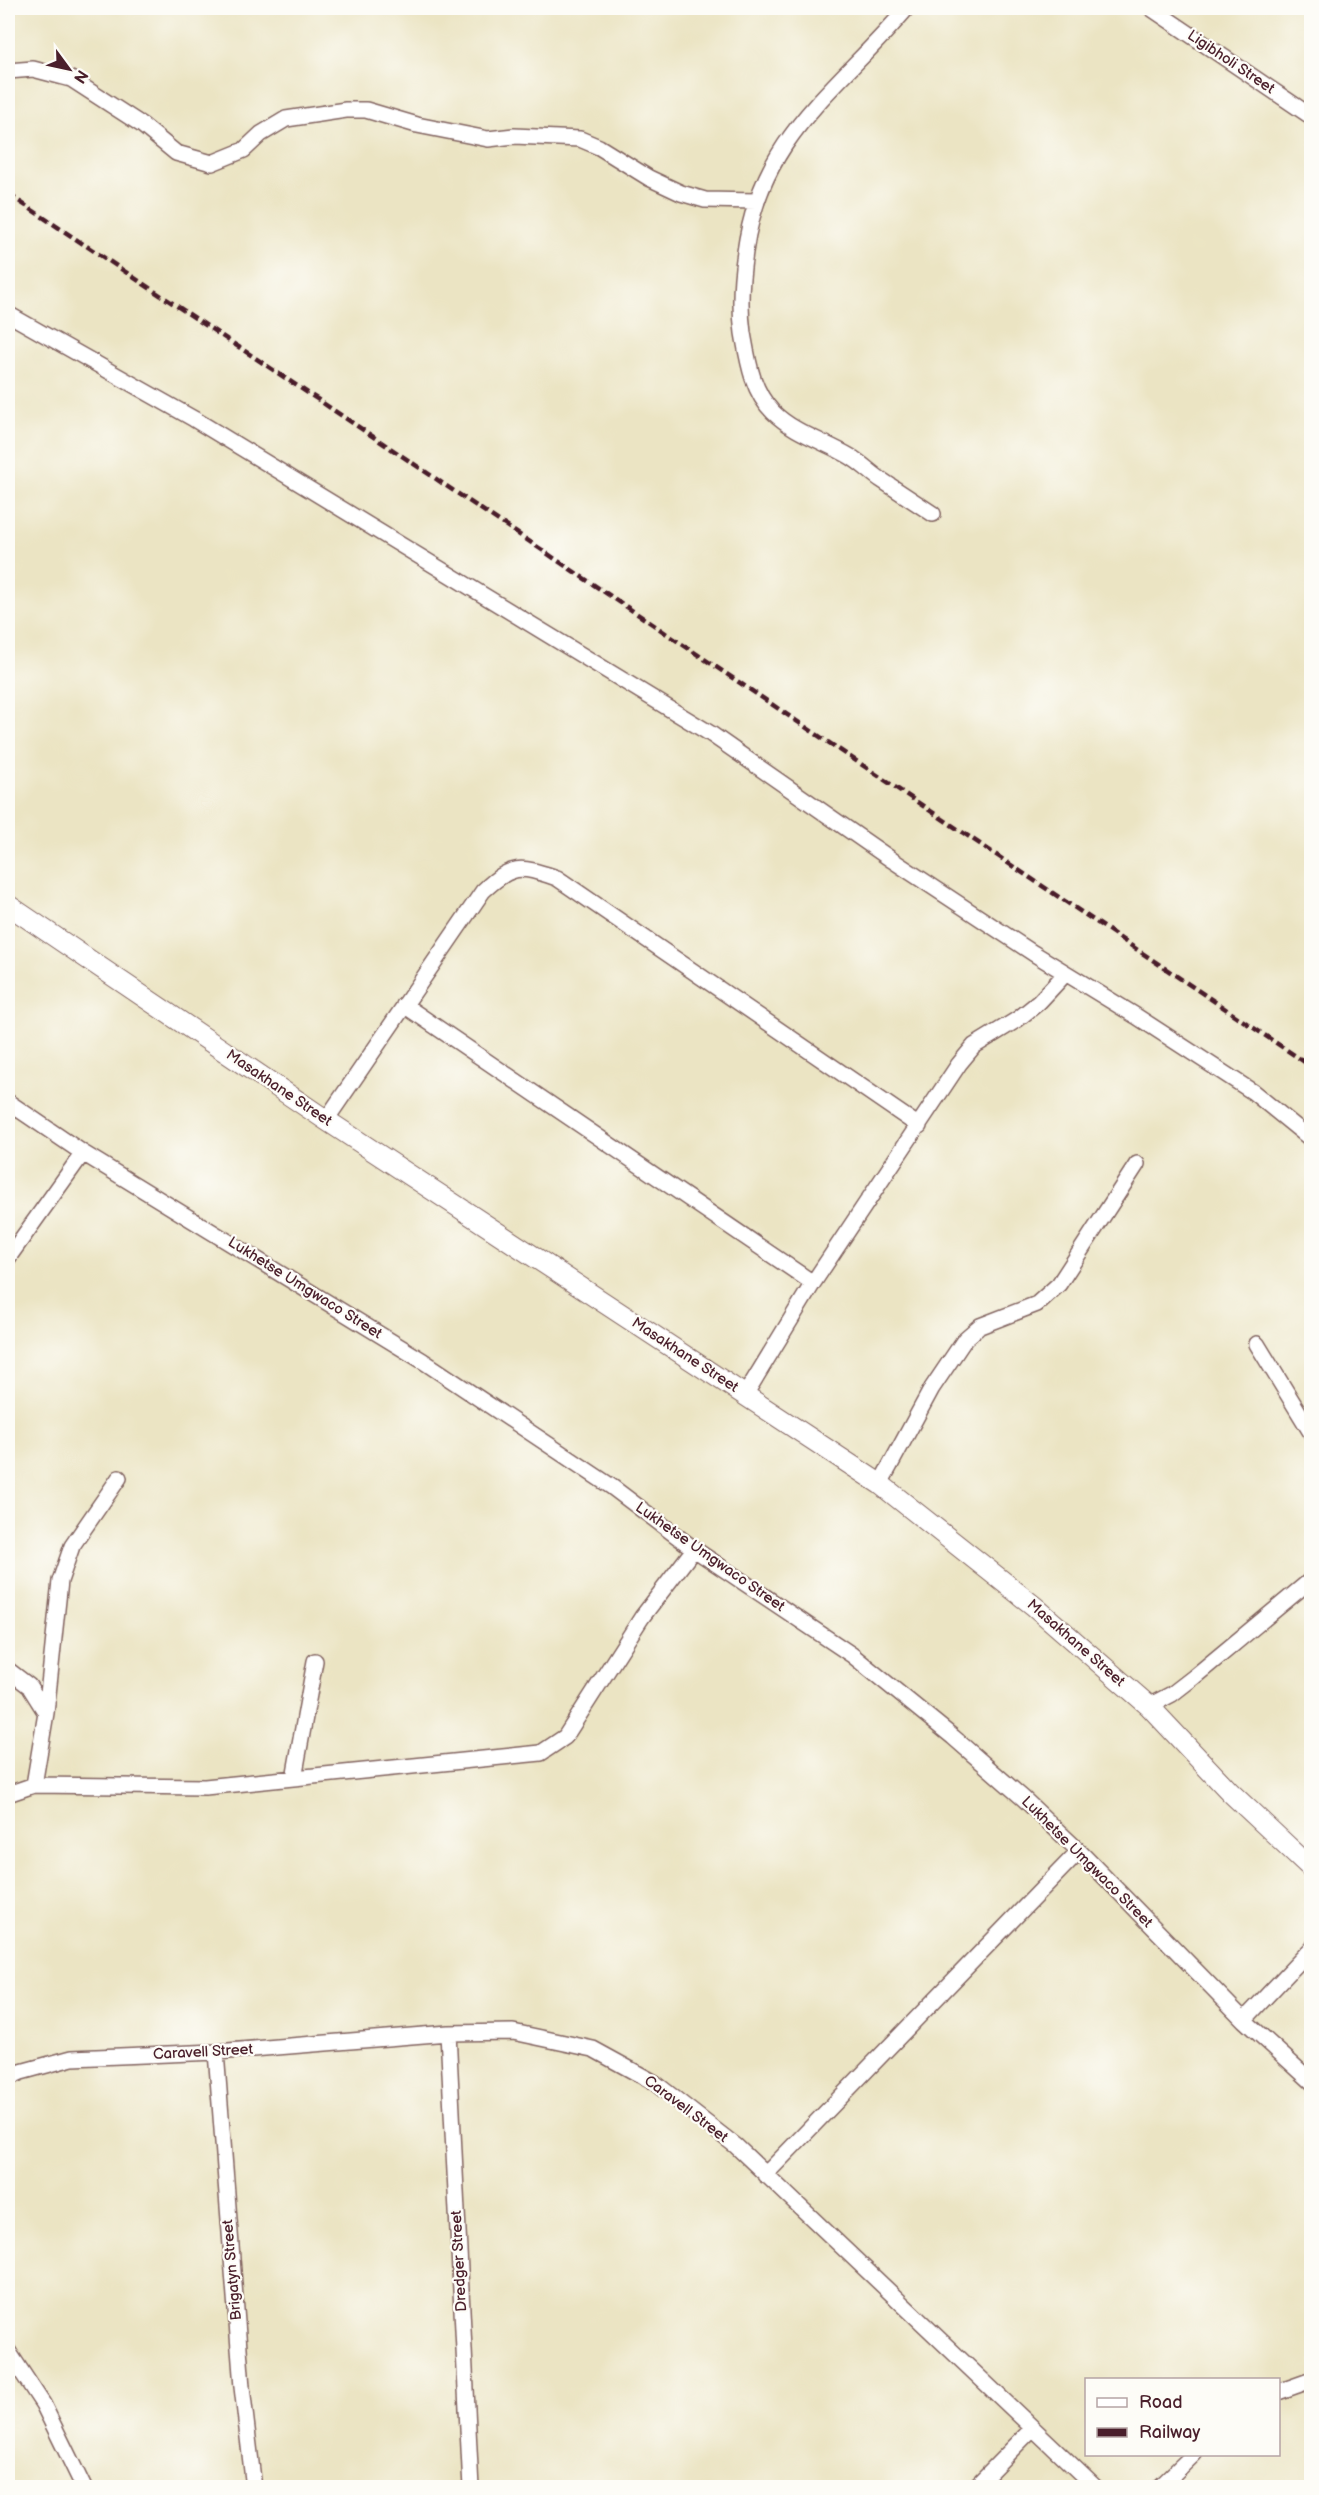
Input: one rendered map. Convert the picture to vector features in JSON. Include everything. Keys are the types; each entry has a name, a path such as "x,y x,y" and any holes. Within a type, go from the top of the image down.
{"street":[{"path":"907,8 803,118 787,139 756,201 747,240 740,309 751,374 758,394 773,412 791,426 853,458 933,514"},
{"name":"Ligibholi Street","path":"1151,8 1311,117"},
{"path":"8,71 33,69 71,79 142,125 176,153 212,163 244,150 261,134 286,119 346,110 366,110 417,125 488,139 514,136 580,140 599,147 649,178 681,193 705,200 756,201"},
{"path":"8,314 194,419 711,734 892,860 1253,1092 1311,1140"},
{"path":"326,1120 483,891 502,873 526,868 557,878 919,1126"},
{"name":"Masakhane Street","path":"8,905 326,1120 880,1484 1034,1606 1149,1706 1230,1792 1311,1869"},
{"path":"745,1395 813,1283 959,1064 974,1046 1018,1020 1039,1002 1066,973"},
{"path":"404,1005 813,1283"},
{"name":"Lukhetse Umgwaco Street","path":"8,1102 83,1153 423,1361 612,1487 694,1549 852,1655 953,1737 1079,1851 1244,2020 1311,2082"},
{"path":"8,1258 83,1153"},
{"path":"880,1484 932,1388 965,1339 980,1326 1037,1304 1059,1284 1137,1164"},
{"path":"1257,1344 1311,1434"},
{"path":"34,1785 46,1713 60,1581 72,1546 119,1478"},
{"path":"8,1794 34,1785 205,1787 541,1753 565,1737 642,1617 694,1549"},
{"path":"1149,1706 1172,1694 1194,1677 1311,1579"},
{"path":"294,1778 315,1661"},
{"path":"8,1670 28,1686 46,1713"},
{"path":"765,2175 1079,1851"},
{"path":"1244,2020 1311,1948"},
{"name":"Caravell Street","path":"8,2078 21,2072 72,2058 216,2052 448,2033 513,2032 593,2049 656,2083 736,2146 1096,2487"},
{"name":"Dredger Street","path":"448,2033 471,2487"},
{"name":"Brigatyn Street","path":"216,2052 242,2387 254,2487"},
{"path":"8,2350 43,2404 84,2487"},
{"path":"1280,2391 1311,2381"},
{"path":"974,2487 1033,2428"},
{"path":"1159,2487 1192,2456"}],"railway":[{"path":"8,194 1312,1067"}]}
